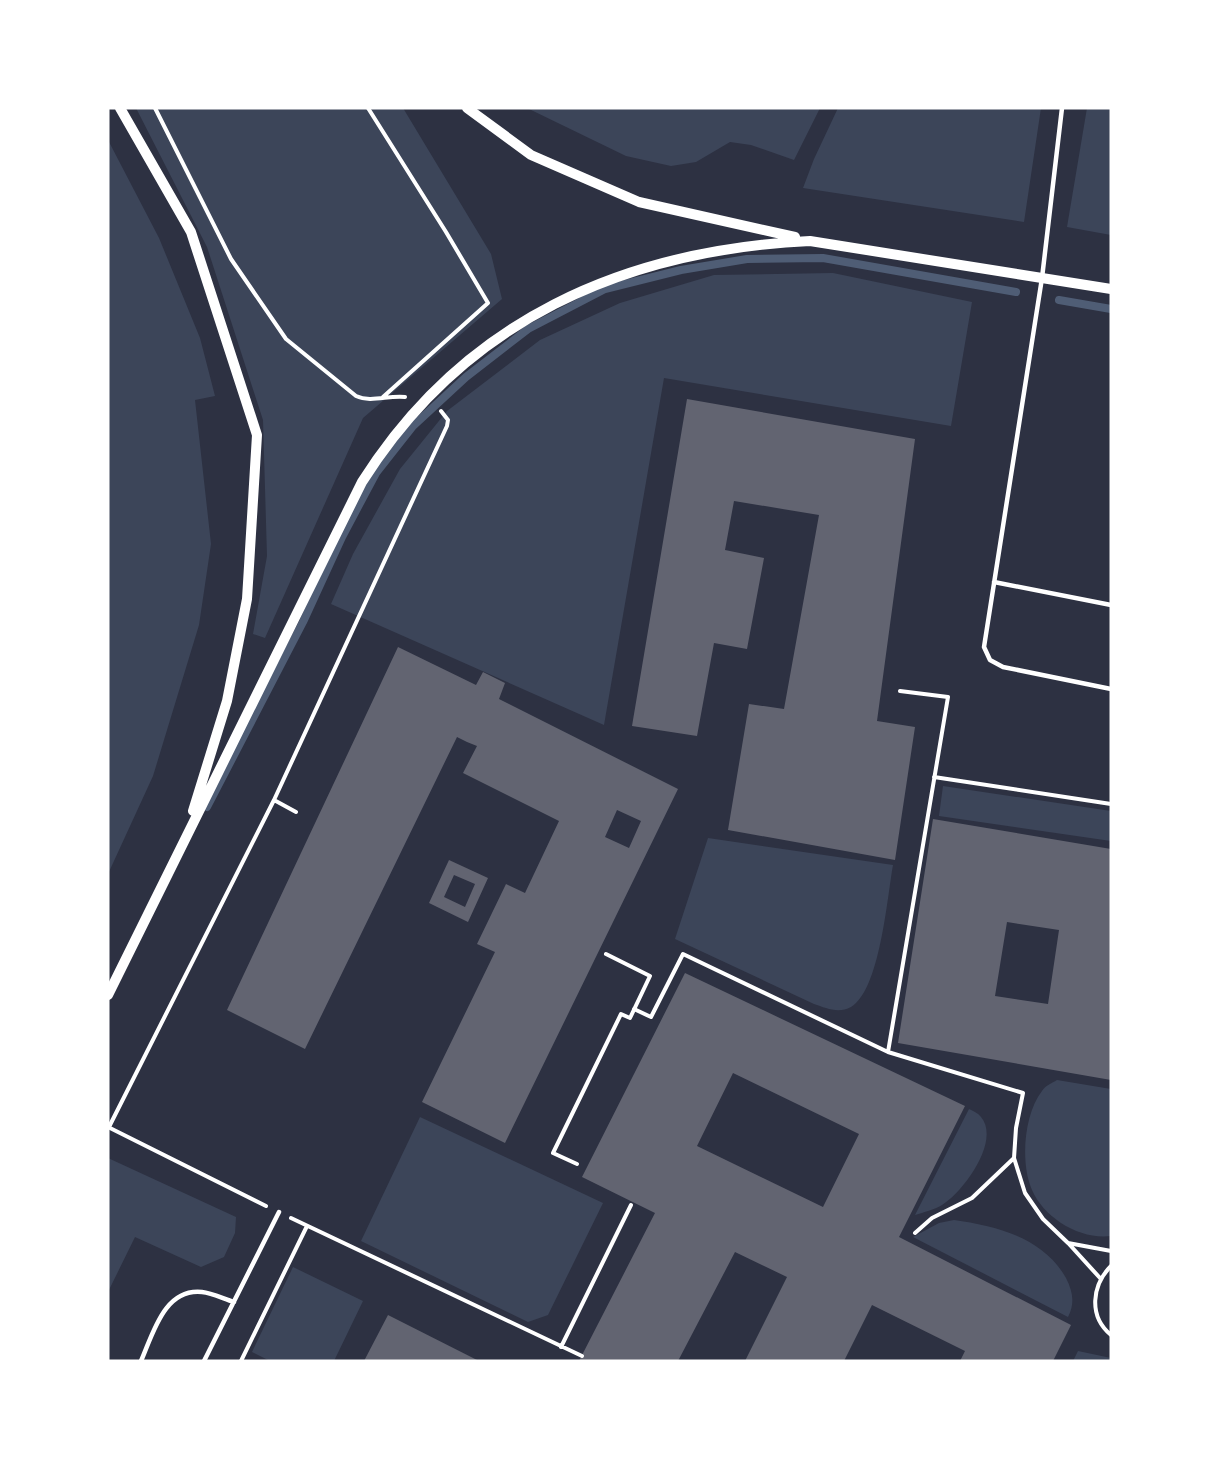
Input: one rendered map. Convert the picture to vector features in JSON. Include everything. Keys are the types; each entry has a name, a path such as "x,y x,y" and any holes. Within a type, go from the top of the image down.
{"street":[{"path":"120,108 191,232 256,435 247,599 227,701 185,840"},
{"path":"467,108 531,155 639,202 810,241 1111,289"},
{"path":"108,995 362,482 381,453 424,399 476,353 504,333 608,280 687,256 728,248 810,241"}],"lane":[{"path":"1062,108 1042,278 984,647 990,660 1003,667 1111,689"},
{"path":"994,582 1111,605"},
{"path":"204,1361 279,1212"},
{"path":"141,1361 165,1309 175,1298 187,1292 203,1292 234,1302"}],"path":[{"path":"154,108 231,259 286,339 356,396 369,400 383,397 488,303 446,231 368,108"},
{"path":"424,399 436,404 447,420 447,426 274,800 109,1127 307,1226 582,1356"},
{"path":"888,1052 948,697 900,691"},
{"path":"934,777 1111,804"},
{"path":"274,800 296,812"},
{"path":"577,1164 553,1153 621,1014 630,1018 650,976 606,954"},
{"path":"634,1009 651,1017 683,954 888,1052 1023,1093 1016,1128 1014,1158 1024,1193 1043,1219 1100,1278"},
{"path":"915,1233 932,1218 972,1197 1014,1158"},
{"path":"561,1347 632,1206"},
{"path":"241,1361 307,1226"},
{"path":"1068,1243 1111,1251"},
{"path":"1111,1266 1100,1278 1095,1291 1095,1306 1099,1320 1111,1335"}],"shaded area":[{"path":"136,108 403,108 491,254 502,299 363,418 265,638 253,634 267,556 263,420 207,247"},
{"path":"527,108 820,108 794,160 751,145 730,142 696,162 671,166 626,156"},
{"path":"838,108 1041,108 1024,222 803,188"},
{"path":"1087,108 1111,108 1111,235 1067,227"},
{"path":"108,140 159,238 200,338 215,396 195,400 211,544 199,625 153,776 108,874"},
{"path":"833,273 972,302 951,426 664,378 604,725 331,604 353,554 400,469 447,411 540,340 620,303 714,275"},
{"path":"943,786 1111,811 1111,841 939,816"},
{"path":"708,838 893,865 881,942 875,963 861,997 851,1007 837,1010 814,1004 675,939"},
{"path":"1057,1080 1111,1089 1111,1236 1087,1234 1064,1225 1045,1210 1028,1179 1025,1153 1031,1112 1042,1091"},
{"path":"969,1109 980,1116 986,1127 983,1152 977,1165 951,1198 936,1208 915,1215"},
{"path":"420,1117 603,1203 548,1315 528,1322 361,1241"},
{"path":"108,1158 236,1217 235,1233 224,1257 201,1267 135,1237 108,1292"},
{"path":"954,1220 1002,1230 1032,1243 1045,1252 1066,1278 1070,1288 1072,1302 1068,1317 913,1237 939,1223"},
{"path":"293,1267 363,1301 334,1361 270,1361 252,1352"},
{"path":"1078,1351 1111,1358 1111,1361 1073,1361"}],"building":[{"path":"687,399 915,439 877,721 915,727 895,860 728,830 749,704 784,709 819,515 734,501 725,550 764,558 747,649 714,643 697,736 632,726"},
{"path":"398,647 476,685 483,672 505,683 499,699 678,789 505,1143 422,1102 495,952 477,944 506,884 525,893 559,821 463,773 477,746 457,737 305,1049 227,1010","holes":["617,810 641,821 629,848 605,837"]},
{"path":"933,819 1111,849 1111,1080 898,1043","holes":["1007,922 1059,930 1048,1004 995,996"]},
{"path":"449,860 488,878 468,922 429,903","holes":["454,875 475,884 465,907 444,897"]},
{"path":"685,973 965,1106 899,1237 1071,1325 1053,1361 960,1361 965,1351 872,1305 844,1361 745,1361 787,1277 735,1252 678,1361 579,1361 655,1213 582,1177","holes":["733,1073 859,1134 823,1207 697,1146"]},
{"path":"388,1315 479,1361 364,1361"}],"waterway":[{"path":"207,807 303,622 342,537 376,473 413,426 466,377 528,329 605,289 681,270 747,259 823,258 1016,292"},
{"path":"1059,300 1111,309"}]}
